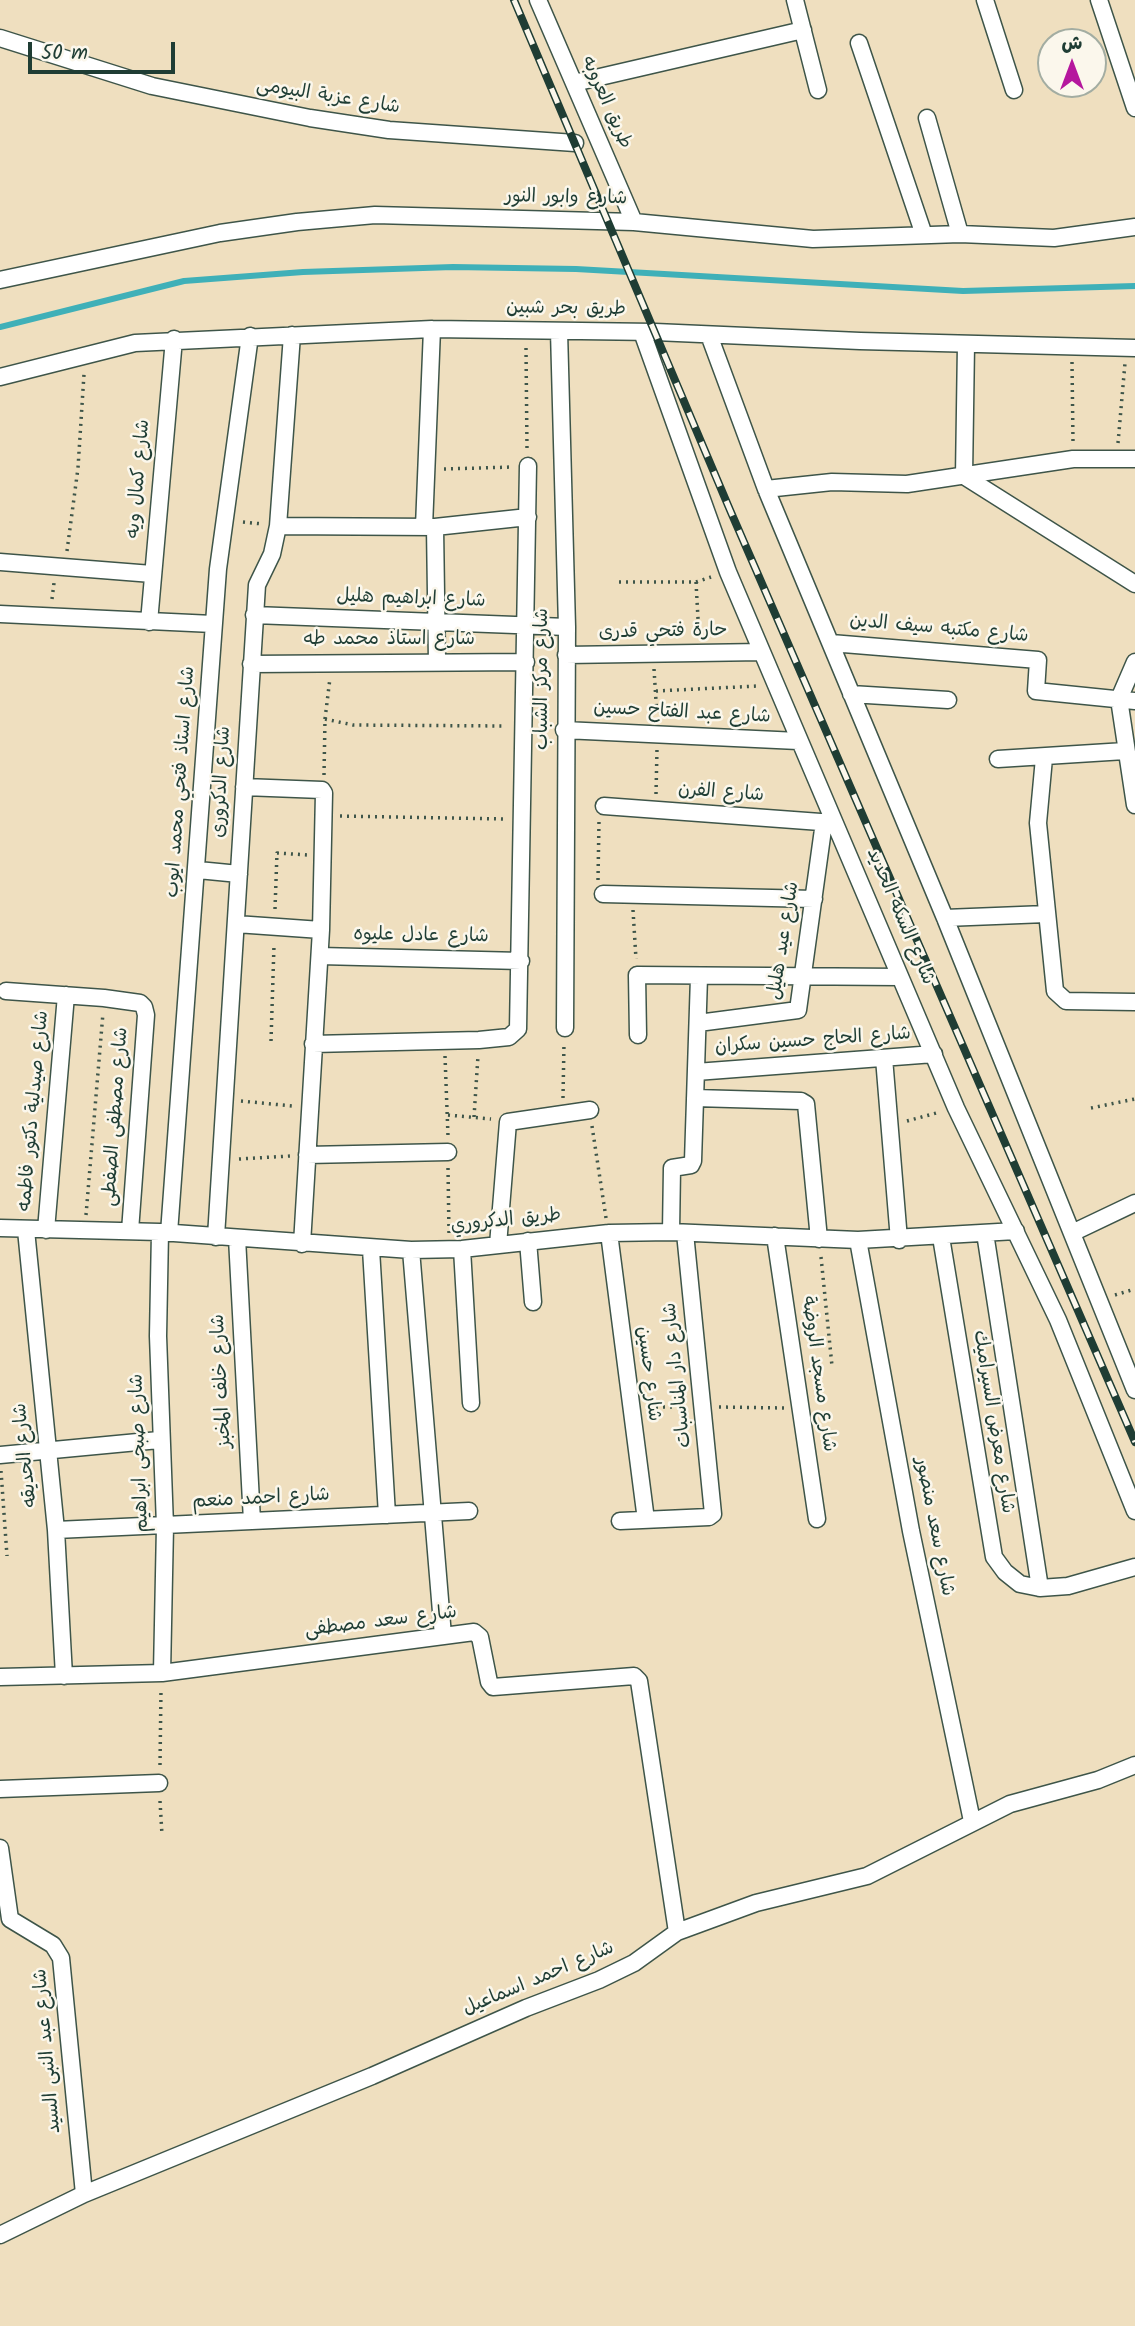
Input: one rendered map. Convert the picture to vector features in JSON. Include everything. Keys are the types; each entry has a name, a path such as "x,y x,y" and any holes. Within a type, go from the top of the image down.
{"street":[{"name":"طريق العروبه","path":"538,0 635,222"},
{"path":"794,0 818,90"},
{"path":"985,0 1014,90"},
{"path":"1099,0 1135,108"},
{"path":"574,83 803,30"},
{"name":"شارع عزبة البيومى","path":"0,38 152,86 310,118 389,130 575,143"},
{"path":"859,43 924,235"},
{"path":"927,118 960,234"},
{"name":"شارع وابور النور","path":"0,280 220,233 375,215 635,222 813,239 960,234 1054,238 1135,227"},
{"path":"432,329 428,470 437,662"},
{"name":"طريق بحر شبين","path":"0,377 135,343 174,339 432,329 642,332 1130,347"},
{"name":"شارع مركز الشباب","path":"559,331 567,626 564,730 565,1028"},
{"name":"شارع السكه الحديد","path":"642,332 727,572 776,685 830,822 956,1108 1058,1320 1135,1511"},
{"name":"شارع الدكرورى","path":"216,1237 254,615 257,581 272,554 278,526 292,335"},
{"path":"709,335 766,489 945,918 1072,1233 1128,1354 1135,1390"},
{"name":"شارع استاذ فتحي محمد ايوب","path":"165,1232 198,870 223,519 250,336"},
{"name":"شارع كمال ويه","path":"149,622 174,339"},
{"path":"964,476 966,344"},
{"path":"766,489 832,482 907,484 1073,459 1135,459"},
{"path":"313,1044 479,1040 509,1037 518,1029 521,961 520,820 527,662 528,466"},
{"path":"964,476 1135,584"},
{"path":"278,526 429,527 528,517"},
{"path":"0,562 152,574"},
{"path":"0,614 214,624"},
{"name":"شارع ابراهيم هليل","path":"254,615 567,626"},
{"name":"شارع مكتبه سيف الدين","path":"831,643 1038,660 1037,691 1127,700"},
{"name":"حارة فتحي قدرى","path":"566,655 762,652"},
{"name":"شارع استاذ محمد طه","path":"251,664 527,662"},
{"path":"1135,662 1127,700 1125,751 1135,805"},
{"path":"851,694 948,700"},
{"name":"شارع عبد الفتاح حسين","path":"564,730 798,741"},
{"path":"998,760 1125,751"},
{"path":"1044,758 1038,823 1055,991 1066,1001 1135,1002"},
{"path":"244,787 324,791 320,956 302,1244"},
{"name":"شارع الفرن","path":"604,806 830,822"},
{"name":"شارع عيد هليل","path":"698,1023 796,1011 814,899 830,822"},
{"path":"198,870 239,874"},
{"path":"603,894 814,899"},
{"path":"945,918 1046,914"},
{"path":"236,924 321,930"},
{"name":"شارع عادل عليوه","path":"320,956 521,961"},
{"path":"638,1035 637,975 803,978 900,976"},
{"path":"699,977 695,1098 801,1101 806,1104 819,1239"},
{"path":"6,991 104,998"},
{"name":"شارع صيدلية دكتور فاطمه","path":"46,1230 66,995"},
{"name":"شارع مصطفى الصفطى","path":"104,998 140,1003 146,1015 130,1231"},
{"name":"شارع الحاج حسين سكران","path":"696,1072 934,1054"},
{"path":"884,1058 899,1240"},
{"name":"شارع دار المناسبات","path":"646,1520 709,1517 713,1514 704,1407 671,1168 693,1162 695,1098"},
{"path":"499,1245 508,1122 590,1110"},
{"path":"307,1155 448,1152"},
{"path":"1072,1233 1135,1203"},
{"name":"طريق الدكروري","path":"0,1228 165,1232 411,1250 455,1249 609,1233 678,1232 899,1240 1016,1231"},
{"name":"شارع الحديقه","path":"26,1230 56,1530 64,1676"},
{"name":"شارع صبحى ابراهيم","path":"162,1673 165,1526 159,1440 165,1232"},
{"name":"شارع حسين","path":"609,1233 629,1408 646,1520"},
{"path":"985,1233 1040,1588 1069,1586 1135,1567"},
{"name":"شارع مسجد الروضة","path":"775,1236 817,1519"},
{"name":"شارع معرض السيراميك","path":"941,1237 994,1556 1005,1573 1020,1584 1040,1588"},
{"name":"شارع خلف المخبز","path":"237,1238 252,1521"},
{"name":"شارع سعد منصور","path":"858,1240 911,1531 972,1821"},
{"path":"528,1241 533,1302"},
{"path":"371,1249 387,1515"},
{"path":"455,1249 471,1403"},
{"path":"411,1250 443,1636"},
{"path":"0,1455 159,1440"},
{"name":"شارع احمد منعم","path":"56,1530 468,1511"},
{"path":"620,1521 646,1520"},
{"name":"شارع سعد مصطفى","path":"0,1677 162,1673 478,1633 489,1684 493,1686 636,1677 677,1932"},
{"name":"شارع احمد اسماعيل","path":"0,2235 84,2194 372,2076 526,2007 599,1980 635,1963 677,1932 756,1903 867,1875 1010,1804 1098,1780 1135,1765"},
{"path":"0,1789 159,1783"},
{"name":"شارع عبد النبى السيد","path":"0,1848 5,1920 53,1945 61,1958 84,2194"}],"path":[{"path":"428,470 528,466 526,330"},
{"path":"1071,346 1073,459"},
{"path":"1117,457 1130,347"},
{"path":"50,618 78,468 85,354"},
{"path":"223,519 278,526"},
{"path":"619,582 696,582 700,653"},
{"path":"324,791 325,719 332,662"},
{"path":"655,810 658,734 656,691 776,685"},
{"path":"325,719 353,725 525,726"},
{"path":"603,894 598,888 599,811 604,806"},
{"path":"324,815 520,820"},
{"path":"632,894 637,975"},
{"path":"85,1231 104,998"},
{"path":"563,1114 565,1028"},
{"path":"444,1040 448,1115 474,1117 479,1040"},
{"path":"224,1099 309,1108"},
{"path":"1091,1108 1135,1099"},
{"path":"888,1126 956,1108"},
{"path":"590,1110 609,1233"},
{"path":"448,1152 455,1249"},
{"path":"219,1161 307,1155"},
{"path":"819,1239 832,1366"},
{"path":"629,1408 801,1409"},
{"path":"0,1455 7,1556"},
{"path":"162,1673 159,1783 162,1835"}],"waterway":[{"path":"0,327 184,281 303,272 453,267 576,269 963,291 1135,286"}],"railway":[{"path":"514,0 730,510 1135,1442"}]}
